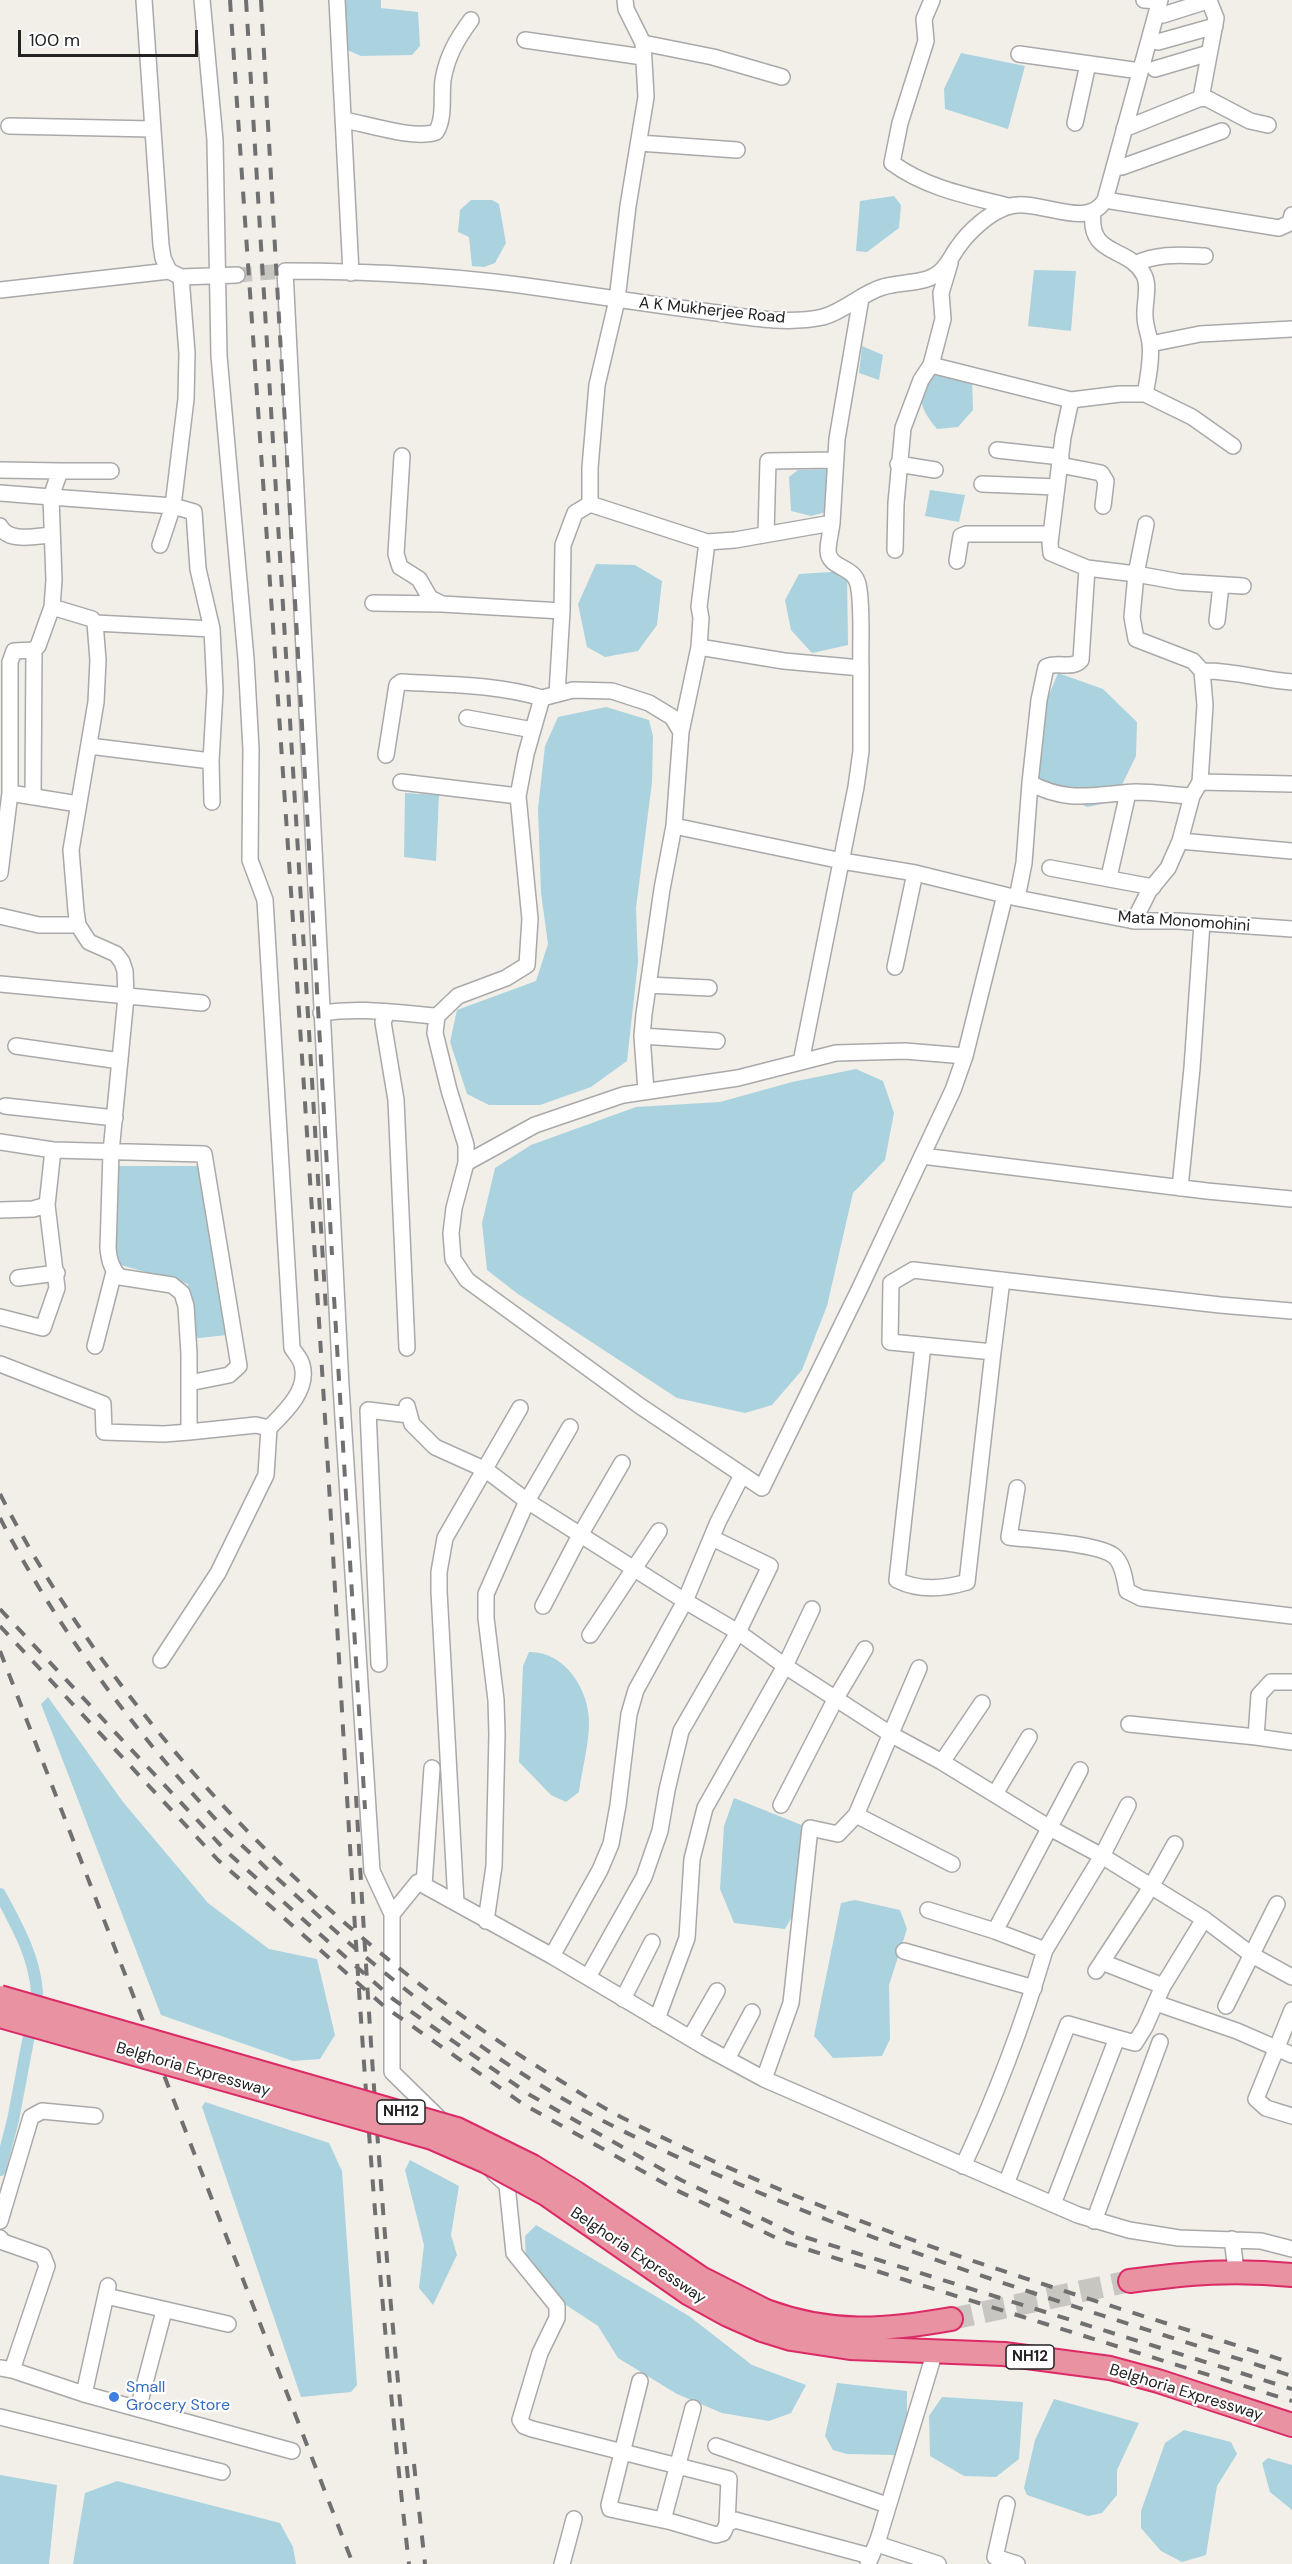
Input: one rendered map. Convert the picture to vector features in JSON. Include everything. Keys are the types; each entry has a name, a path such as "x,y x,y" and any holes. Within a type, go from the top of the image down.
{"highway":[{"name":"Belghoria Expressway","path":"0,1996 457,2129 498,2147 584,2198 791,2339 850,2348 1004,2354 1110,2368 1158,2381 1292,2425"},
{"name":"Belghoria Expressway","path":"0,2016 432,2138 487,2162 546,2194 688,2293 728,2315 801,2322 846,2330 913,2326 951,2319"},
{"path":"1130,2281 1193,2272 1236,2270 1292,2275"}],"street":[{"path":"144,0 162,245 165,265 175,274 187,377 173,507 160,545"},
{"path":"162,1660 218,1573 266,1475 269,1428 287,1411 302,1386 303,1365 292,1348 265,900 250,860 250,749 246,659 219,356 215,140 202,0"},
{"path":"337,0 351,273"},
{"path":"590,504 590,468 597,385 617,300 628,206 646,97 643,50 626,9 625,0"},
{"path":"932,0 924,19 926,41 900,123 892,164 910,177 959,194 1008,206 1031,206 1075,213 1093,212 1100,208 1105,200 1124,129 1147,70 1156,4 1210,2 1216,18 1201,98"},
{"path":"344,120 417,134 436,132 440,123 443,82 449,54 471,20"},
{"path":"1158,42 1215,26"},
{"path":"525,40 643,50 746,65 782,77"},
{"path":"1019,54 1147,70 1209,53"},
{"path":"1075,123 1088,64"},
{"path":"1124,129 1201,98 1208,99 1250,121 1268,125"},
{"path":"9,126 152,129"},
{"path":"1114,167 1122,167 1222,131"},
{"path":"639,142 737,150"},
{"path":"1105,200 1271,228 1279,228 1290,223 1292,215"},
{"name":"A K Mukherjee Road","path":"321,1013 285,271 413,275 546,288 739,316 795,320 831,314 883,287 929,278 946,266 969,234 1008,206"},
{"path":"1093,212 1092,225 1095,238 1107,248 1135,264 1144,276 1145,315 1150,344 1145,394"},
{"path":"1135,264 1148,258 1166,255 1205,256"},
{"path":"895,550 898,464 903,428 921,380 931,365 943,319 941,293 951,257"},
{"path":"0,290 175,274 218,277 237,275"},
{"path":"801,1062 842,861 861,751 858,586 851,571 835,564 830,559 828,551 837,439 861,298"},
{"path":"1150,344 1200,334 1292,329"},
{"path":"931,365 1071,400 1120,394 1145,394 1192,417 1233,446"},
{"path":"1071,400 1060,461 1051,534 1051,553 1088,568 1243,586"},
{"path":"997,450 1060,461 1101,473 1106,481 1103,506"},
{"path":"402,456 397,561 400,567 418,579 430,598 442,604"},
{"path":"766,534 768,461 836,460"},
{"path":"898,464 935,470"},
{"path":"0,470 111,471"},
{"path":"33,796 34,650 38,646 52,607 54,580 51,497 60,471"},
{"path":"982,484 1057,487"},
{"path":"0,494 173,507 194,512 198,569 213,628 212,802"},
{"path":"832,523 707,542 590,504 575,513 563,545 562,611 549,696 532,730 518,796 530,919 527,965 506,978 458,996 437,1016 435,1033 466,1145 466,1163 454,1208 451,1233 453,1259 467,1280 739,1479 762,1488 953,1090 1011,896 1024,863 1039,700 1046,667 1051,664 1075,665 1081,660 1088,568"},
{"path":"1134,921 1153,887 1168,868 1180,841 1196,789 1205,705 1202,671 1193,661 1136,639 1132,617 1136,574 1146,524"},
{"path":"0,526 3,532 13,536 52,535"},
{"path":"957,561 961,536 966,534 1051,534"},
{"path":"646,1091 642,1036 662,889 674,826 681,732 699,647 701,618 699,607 707,542"},
{"path":"1217,621 1221,585"},
{"path":"373,603 442,604 562,611"},
{"path":"52,607 92,619 95,623 97,681 89,746 71,850 78,925 89,942 116,954 125,971 126,997 111,1152 108,1248 114,1272 95,1346"},
{"path":"95,623 213,628"},
{"path":"699,647 784,661 861,668"},
{"path":"0,873 10,793 10,662 14,651 34,650"},
{"path":"1202,671 1240,672 1268,681 1292,682"},
{"path":"386,754 397,685 401,682 472,685 549,696 573,690 612,691 649,703 672,717 681,732"},
{"path":"467,718 532,730"},
{"path":"89,746 211,761"},
{"path":"401,782 518,796"},
{"path":"1030,783 1045,791 1067,797 1090,798 1128,793 1292,784"},
{"path":"10,793 78,804"},
{"path":"1109,877 1128,793"},
{"name":"Mata Monomohini","path":"674,826 842,861 915,873 1011,896 1134,921 1292,929"},
{"path":"1180,841 1292,851"},
{"path":"1050,868 1109,877 1153,887"},
{"path":"895,967 915,873"},
{"path":"0,916 39,925 78,925"},
{"path":"1179,1188 1192,1068 1202,923"},
{"path":"0,984 202,1003"},
{"path":"648,985 709,988"},
{"path":"437,1016 387,1013 378,1009 345,1009 321,1013 343,1419 372,1871 392,1914 392,2072 507,2185 514,2253 557,2306 557,2318 540,2353 520,2420 524,2426 532,2430 621,2450 729,2479 727,2524 723,2533 716,2535 663,2520 610,2509 621,2450 640,2381"},
{"path":"387,1013 383,1022 396,1100 407,1348"},
{"path":"642,1036 717,1041"},
{"path":"16,1046 120,1061"},
{"path":"466,1163 535,1125 623,1095 738,1078 836,1053 905,1051 965,1056"},
{"path":"5,1106 115,1118"},
{"path":"0,1142 53,1150 204,1154 239,1366 229,1375 189,1383"},
{"path":"0,1317 43,1328 57,1288 47,1205 53,1150"},
{"path":"922,1156 1179,1188 1292,1199"},
{"path":"0,1210 33,1209 47,1205"},
{"path":"993,1352 890,1342 891,1283 913,1270 1292,1311"},
{"path":"114,1272 120,1277 131,1280 172,1285 182,1293 186,1306 189,1432"},
{"path":"18,1278 57,1273"},
{"path":"923,1345 897,1580 907,1585 944,1588 967,1582 1002,1280"},
{"path":"0,1364 103,1404 104,1432 164,1434 256,1425 269,1428"},
{"path":"456,1903 439,1572 442,1547 520,1408"},
{"path":"379,1664 368,1410 408,1410 412,1424 435,1447 486,1470 527,1501 738,1632 785,1666 892,1735 942,1762 1048,1827 1102,1856 1204,1919 1252,1955 1292,1977"},
{"path":"343,1419 369,1420"},
{"path":"486,1921 494,1866 497,1744 496,1700 486,1618 486,1594 527,1501 570,1427"},
{"path":"543,1606 581,1533 622,1463"},
{"path":"552,1956 600,1870 611,1844 633,1698 685,1601 739,1479"},
{"path":"1017,1488 1009,1537 1099,1549 1115,1557 1122,1570 1127,1591 1140,1599 1292,1616"},
{"path":"590,1635 659,1531"},
{"path":"588,1977 647,1868 660,1831 681,1731 738,1632 770,1566 712,1538"},
{"path":"657,2019 687,1938 692,1858 705,1808 785,1666 812,1609"},
{"path":"781,1805 836,1698 865,1649"},
{"path":"764,2079 791,2003 810,1828 838,1834 856,1815 919,1668"},
{"path":"1256,1737 1259,1695 1271,1682 1292,1682"},
{"path":"942,1762 982,1703"},
{"path":"1130,1724 1292,1742"},
{"path":"995,1794 1029,1737"},
{"path":"424,1885 432,1768"},
{"path":"994,1931 1080,1770"},
{"path":"963,2166 987,2114 1034,1988 1045,1950 1102,1856 1128,1805"},
{"path":"856,1815 952,1864"},
{"path":"1163,1986 1099,1966 1151,1887 1175,1844"},
{"path":"392,1914 418,1882 552,1956 622,1999 764,2079 1094,2221 1129,2230 1179,2238 1261,2241 1292,2249"},
{"path":"1226,2006 1277,1904"},
{"path":"928,1910 1045,1950"},
{"path":"1006,2184 1068,2024 1135,2043 1163,1986 1204,1919"},
{"path":"622,1999 652,1942"},
{"path":"904,1952 1034,1988"},
{"path":"690,2038 717,1992"},
{"path":"1156,2003 1237,2031 1292,2055"},
{"path":"1292,2010 1256,2099 1266,2108 1292,2116"},
{"path":"727,2059 752,2012"},
{"path":"1053,2204 1117,2038"},
{"path":"1094,2221 1160,2042"},
{"path":"0,2221 31,2117 42,2111 95,2116"},
{"path":"0,2238 3,2242 43,2256 47,2266 6,2369 84,2394 292,2451"},
{"path":"1232,2239 1236,2270"},
{"path":"84,2394 107,2291 164,2311 228,2324"},
{"path":"138,2409 164,2311"},
{"path":"872,2555 935,2351"},
{"path":"663,2520 693,2408"},
{"path":"0,2417 222,2472"},
{"path":"716,2446 887,2505"},
{"path":"1007,2504 993,2560 1017,2564"},
{"path":"562,2564 574,2519"},
{"path":"727,2524 735,2520 872,2555 938,2564"}],"water":[{"path":"340,0 381,0 381,8 418,12 420,46 412,55 361,56 343,48"},
{"path":"961,53 1025,66 1008,129 945,109 944,89"},
{"path":"894,196 901,205 899,228 867,252 856,251 860,201"},
{"path":"471,200 492,200 499,204 506,243 495,263 484,267 472,266 469,237 458,232 460,210"},
{"path":"1034,270 1076,271 1071,331 1028,326"},
{"path":"862,346 883,355 879,380 859,373"},
{"path":"930,373 972,379 973,410 958,427 937,429 926,414 922,396"},
{"path":"831,469 834,510 811,516 791,511 789,477 798,470"},
{"path":"930,490 965,495 959,522 925,516"},
{"path":"596,564 635,565 662,581 657,625 638,651 605,657 587,647 578,604"},
{"path":"847,571 848,645 812,653 791,630 785,600 799,574"},
{"path":"1058,673 1103,689 1137,722 1136,756 1116,797 1102,804 1087,807 1027,778 1034,731"},
{"path":"606,707 649,720 653,736 652,782 636,908 638,962 627,1061 591,1087 540,1105 489,1105 467,1094 450,1042 457,1010 536,981 548,944 541,893 538,809 545,746 558,717"},
{"path":"405,793 439,795 436,861 404,857"},
{"path":"856,1069 883,1081 894,1113 885,1160 853,1193 827,1306 802,1370 772,1405 745,1413 677,1398 518,1294 487,1270 482,1223 495,1168 531,1145 636,1107 720,1102 792,1082"},
{"path":"110,1166 203,1166 227,1335 190,1339 188,1284 110,1262"},
{"path":"529,1652 542,1653 564,1665 580,1686 585,1697 589,1722 588,1739 579,1792 566,1802 551,1795 519,1762 523,1666"},
{"path":"48,1697 123,1802 208,1903 269,1949 317,1959 335,2035 320,2059 293,2061 161,2015 41,1704"},
{"path":"734,1798 804,1826 797,1908 785,1929 734,1923 720,1889 724,1826"},
{"path":"855,1900 900,1910 907,1929 889,1985 890,2039 882,2056 833,2058 814,2036 841,1903"},
{"path":"205,2102 329,2143 342,2171 357,2385 351,2392 301,2397 202,2107"},
{"path":"410,2160 459,2186 451,2235 457,2255 433,2305 419,2288 424,2245 405,2170"},
{"path":"536,2225 689,2316 752,2365 806,2385 791,2413 769,2421 722,2413 677,2394 618,2358 598,2326 563,2303 526,2266 525,2236"},
{"path":"837,2383 907,2391 907,2443 896,2455 847,2454 833,2450 825,2436"},
{"path":"942,2397 1023,2402 1019,2459 996,2477 964,2476 930,2456 929,2416"},
{"path":"1054,2399 1139,2423 1117,2470 1117,2495 1102,2513 1088,2516 1027,2495 1024,2488 1035,2440"},
{"path":"1184,2430 1231,2442 1237,2454 1217,2486 1206,2555 1182,2562 1161,2551 1141,2528 1141,2511 1165,2443"},
{"path":"1268,2458 1292,2465 1292,2510 1270,2492 1262,2463"},
{"path":"0,2475 57,2485 49,2564 0,2564"},
{"path":"117,2481 280,2523 293,2547 296,2564 73,2564 85,2493"}],"waterway":[{"path":"0,1894 29,1954 37,1993 13,2120 0,2170"}],"tunnel":[{"path":"237,275 285,271"},
{"path":"951,2319 1130,2281"}],"railway":[{"path":"230,0 302,1063 369,2135 409,2564"},
{"path":"246,0 326,1310"},
{"path":"261,0 332,1255"},
{"path":"334,1297 365,1809"},
{"path":"0,1494 49,1580 106,1665 170,1746 239,1823 314,1895 392,1963 473,2024 616,2114 705,2157 787,2192 953,2254 1292,2363"},
{"path":"0,1518 46,1600 100,1678 158,1753 220,1824 368,1959 458,2030 490,2052 554,2093 621,2130 784,2203 867,2235 1036,2294 1292,2376"},
{"path":"0,1609 227,1852 393,1999 530,2095 681,2180 792,2233 1292,2389"},
{"path":"0,1626 218,1860 385,2007 523,2104 676,2190 787,2243 1292,2401"},
{"path":"0,1651 353,2564"},
{"path":"356,1796 384,2222 408,2478"},
{"path":"414,2464 425,2564"}],"place":[{"name":"Small Grocery Store","path":"114,2397"}]}
